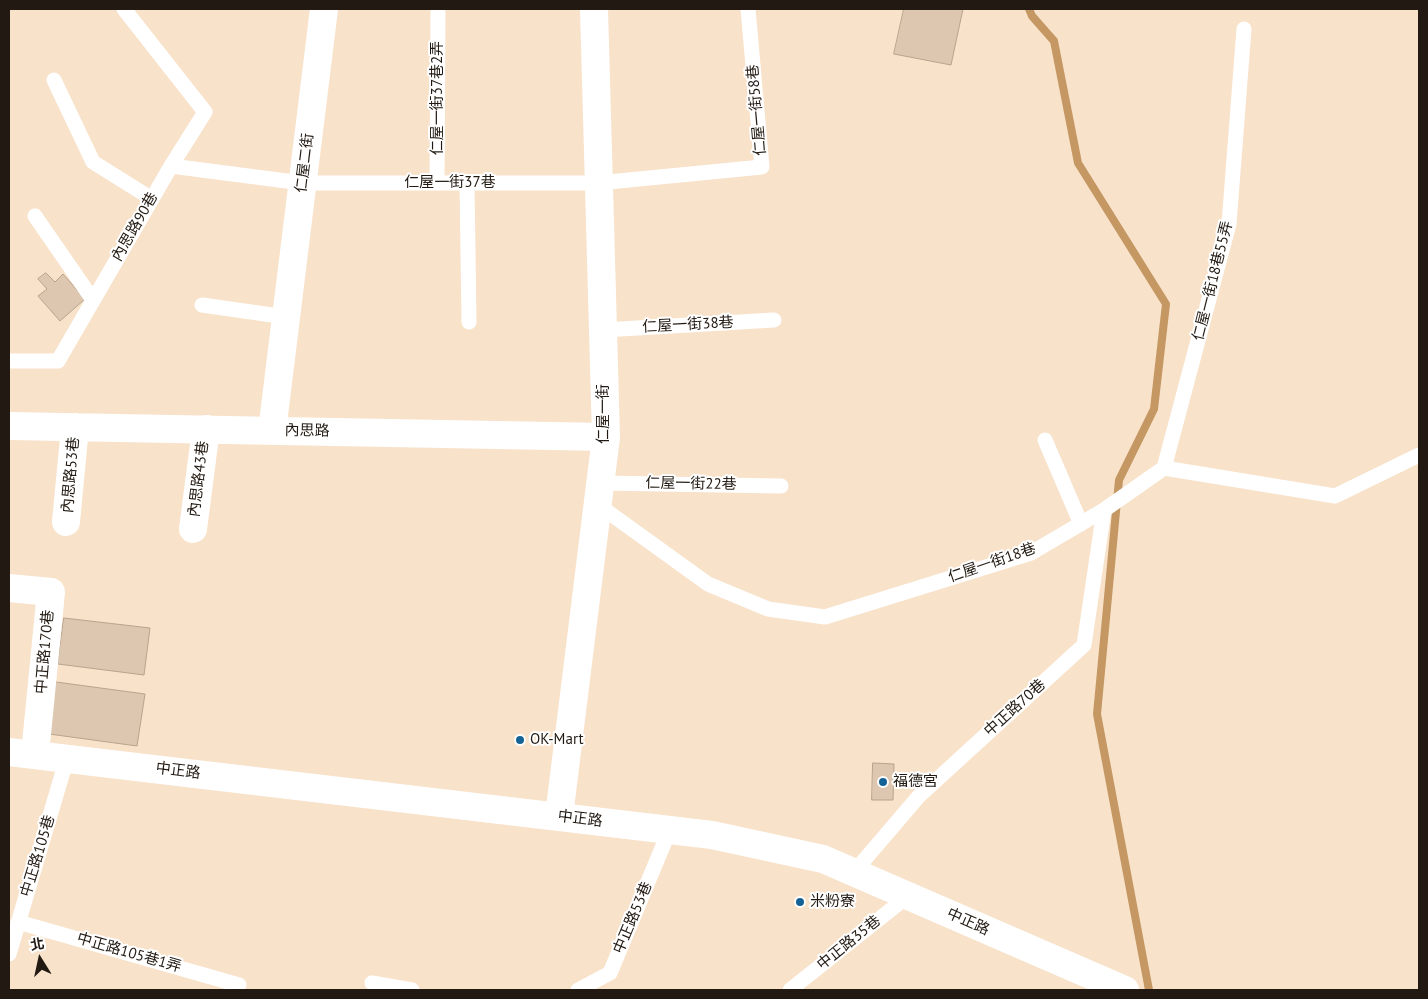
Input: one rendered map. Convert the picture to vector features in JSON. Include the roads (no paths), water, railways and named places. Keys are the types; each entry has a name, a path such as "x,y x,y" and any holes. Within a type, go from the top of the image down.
{"street":[{"name":"仁屋二街","path":"272,431 324,9"},
{"name":"仁屋一街","path":"559,816 606,437 594,9"},
{"name":"內思路","path":"9,426 606,437"},
{"name":"內思路53巷","path":"66,522 75,427"},
{"name":"內思路43巷","path":"193,529 206,429"},
{"name":"中正路170巷","path":"9,588 51,592 22,753"},
{"name":"中正路","path":"22,753 712,834 823,859 1124,990"}],"lane":[{"name":"內思路90巷","path":"9,361 58,361 171,166 205,112 124,9"},
{"name":"仁屋一街58巷","path":"598,183 762,167 748,9"},
{"name":"仁屋一街37巷2弄","path":"438,12 438,183"},
{"name":"仁屋一街18巷55弄","path":"1164,468 1228,224 1244,29"},
{"path":"54,80 93,162 152,199"},
{"path":"171,166 302,183"},
{"name":"仁屋一街37巷","path":"302,183 598,183"},
{"path":"467,183 469,322"},
{"path":"35,216 93,300"},
{"path":"202,305 286,316"},
{"name":"仁屋一街38巷","path":"602,330 774,320"},
{"path":"1046,440 1081,524"},
{"path":"1164,468 1335,496 1419,454"},
{"name":"仁屋一街18巷","path":"599,493 708,584 768,609 825,617 1031,553 1104,510 1164,468"},
{"name":"仁屋一街22巷","path":"599,493 781,486"},
{"name":"中正路70巷","path":"854,872 919,796 1084,645 1104,510"},
{"name":"中正路105巷","path":"9,954 67,758"},
{"name":"中正路53巷","path":"578,990 610,974 670,829"},
{"name":"中正路35巷","path":"790,990 908,896"},
{"name":"中正路105巷1弄","path":"18,922 239,984"},
{"path":"372,983 412,990"}],"waterway":[{"path":"1029,9 1032,16 1054,41 1078,163 1166,304 1154,409 1119,480 1097,714 1149,990"}],"place":[{"name":"OK-Mart","path":"520,740"},
{"name":"福德宮","path":"883,782"},
{"name":"米粉寮","path":"800,902"}]}
